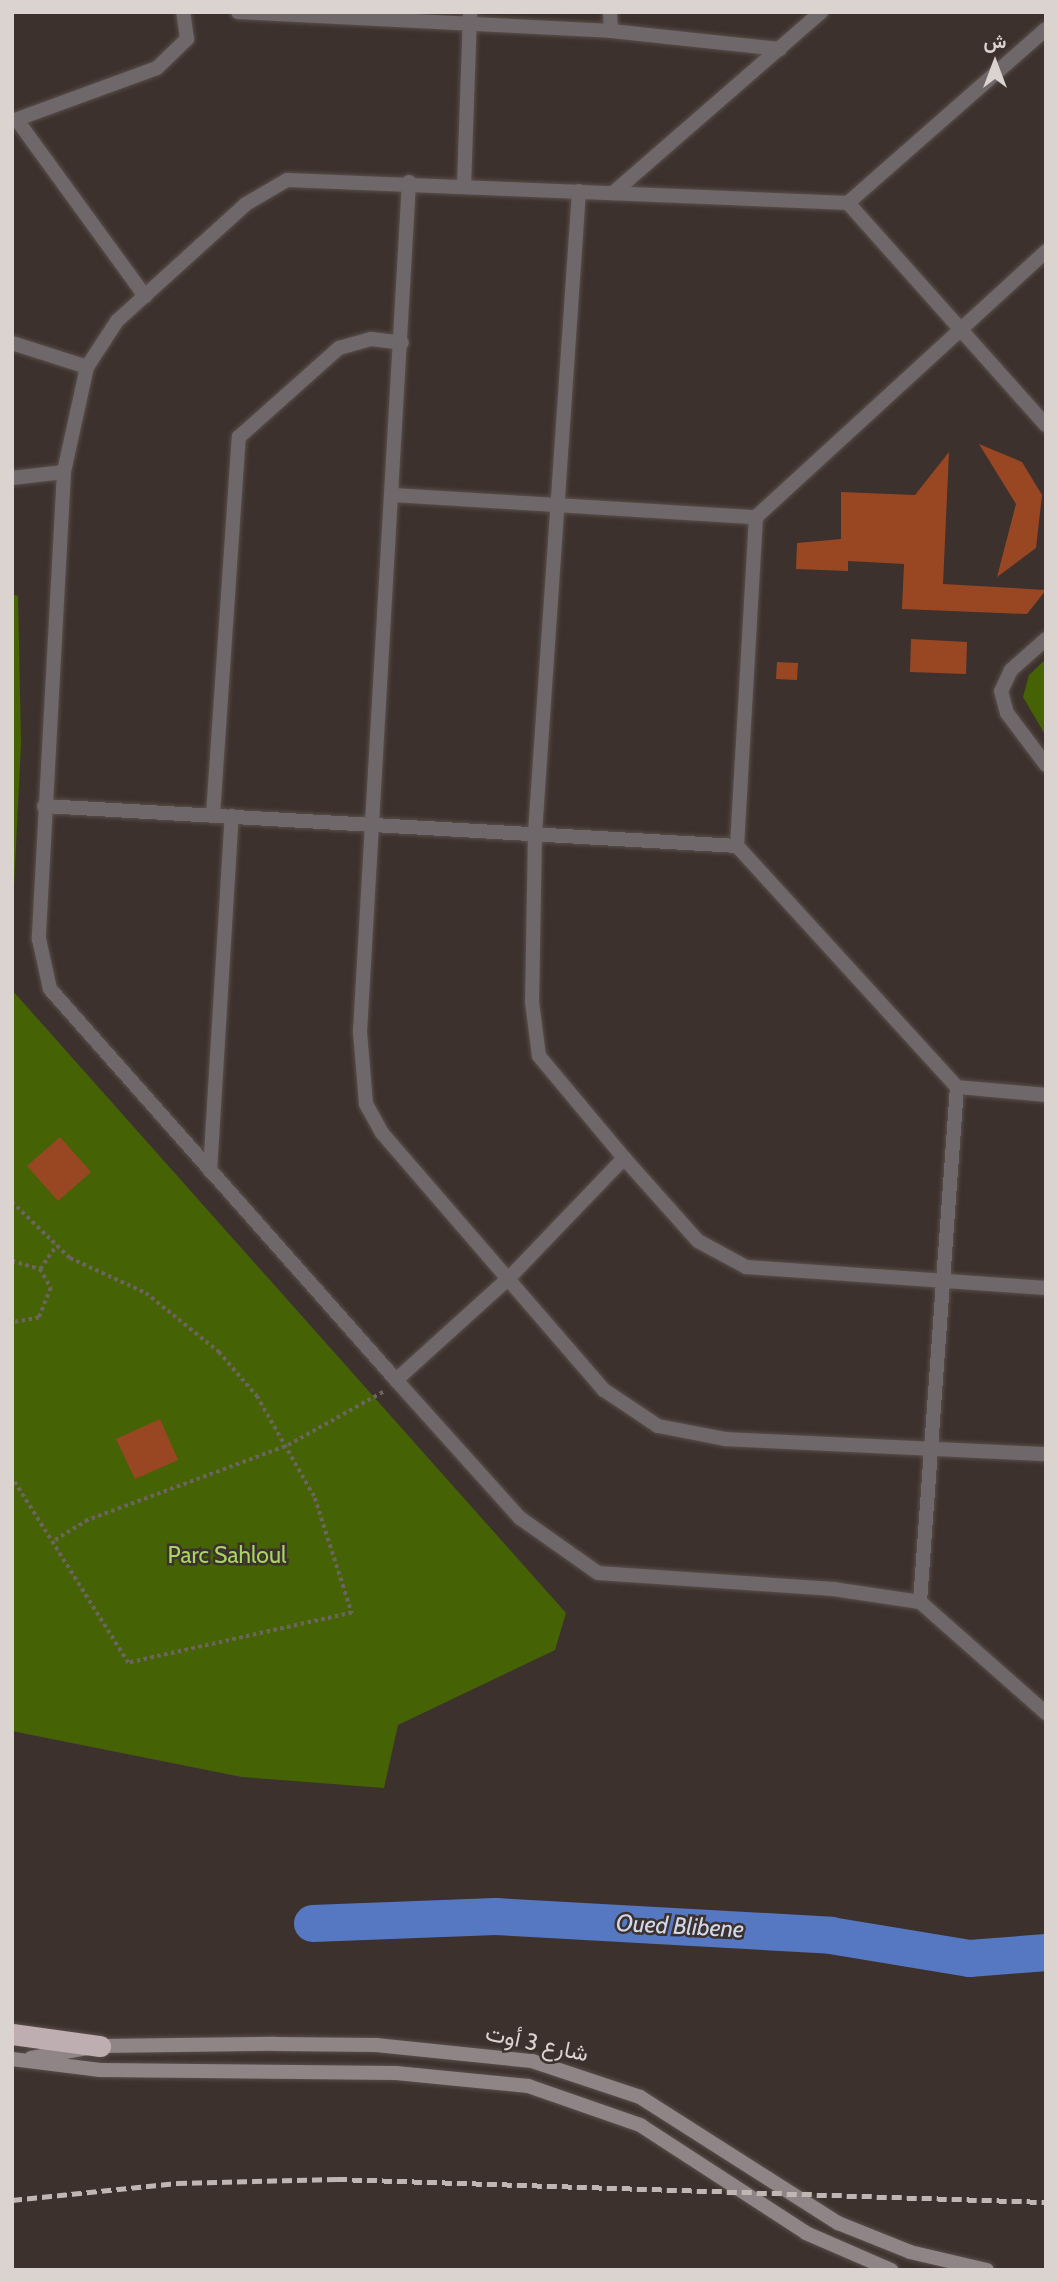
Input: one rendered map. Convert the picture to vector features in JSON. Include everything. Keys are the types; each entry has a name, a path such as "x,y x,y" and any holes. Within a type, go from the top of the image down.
{"highway":[{"path":"12,2034 100,2046"}],"main road":[{"name":"شارع 3 أوت","path":"31,2058 100,2046 376,2045 532,2061 640,2097 866,2235 987,2270"},
{"path":"12,2059 31,2058 100,2070 396,2073 528,2085 639,2125 819,2240 891,2270"},
{"path":"756,2198 770,2178"}],"street":[{"path":"145,296 15,120 157,68 187,39 183,12"},
{"path":"237,12 471,18 780,49"},
{"path":"610,12 611,31"},
{"path":"613,193 821,12"},
{"path":"464,186 471,18"},
{"path":"1046,29 848,203 409,182 287,180 246,204 117,321 87,367 64,472 44,806 39,939 50,989 520,1518 598,1573 833,1589 919,1602 1046,1713"},
{"path":"409,182 376,825 359,1032 366,1104 382,1133 510,1277 604,1390 658,1426 725,1439 1046,1454"},
{"path":"579,191 535,833 532,1002 539,1056 624,1158 720,1258 785,1274 1046,1288"},
{"path":"848,203 1046,425"},
{"path":"737,846 756,517 1046,251"},
{"path":"213,815 234,449 247,428 339,348 371,340 402,343"},
{"path":"12,343 87,367"},
{"path":"12,478 64,472"},
{"path":"393,495 756,517"},
{"path":"1046,639 1012,670 1001,691 1007,713 1046,765"},
{"path":"44,806 737,846 957,1087 1046,1095"},
{"path":"210,1171 232,816"},
{"path":"919,1602 957,1087"},
{"path":"396,1380 510,1277 624,1158"}],"path":[{"path":"12,1202 70,1258 146,1293 219,1352 288,1445 315,1498 352,1613 128,1663 55,1540 12,1478"},
{"path":"40,1269 58,1244"},
{"path":"12,1261 40,1269 51,1288 47,1309 30,1323 12,1323"},
{"path":"55,1540 85,1521 288,1445 371,1404 396,1380"}],"green space":[{"path":"12,594 18,596 21,744 12,927"},
{"path":"1046,659 1046,736 1023,697 1029,675"},
{"name":"Parc Sahloul","path":"12,990 566,1613 555,1650 398,1725 384,1788 242,1777 12,1731"}],"building":[{"path":"979,444 1022,462 1042,495 1036,548 997,577 1016,504"},
{"path":"949,452 943,584 1046,590 1027,614 902,609 904,564 848,561 848,571 796,569 797,543 841,539 841,492 915,495"},
{"path":"911,639 967,642 966,674 910,672"},
{"path":"777,662 798,663 797,680 776,679"},
{"path":"60,1137 91,1172 58,1201 27,1166"},
{"path":"160,1419 178,1460 135,1479 116,1439"}],"waterway":[{"name":"Oued Blibene","path":"312,1923 495,1916 830,1935 969,1958 1046,1952"}],"railway":[{"path":"12,2200 177,2183 337,2179 1046,2202"}]}
